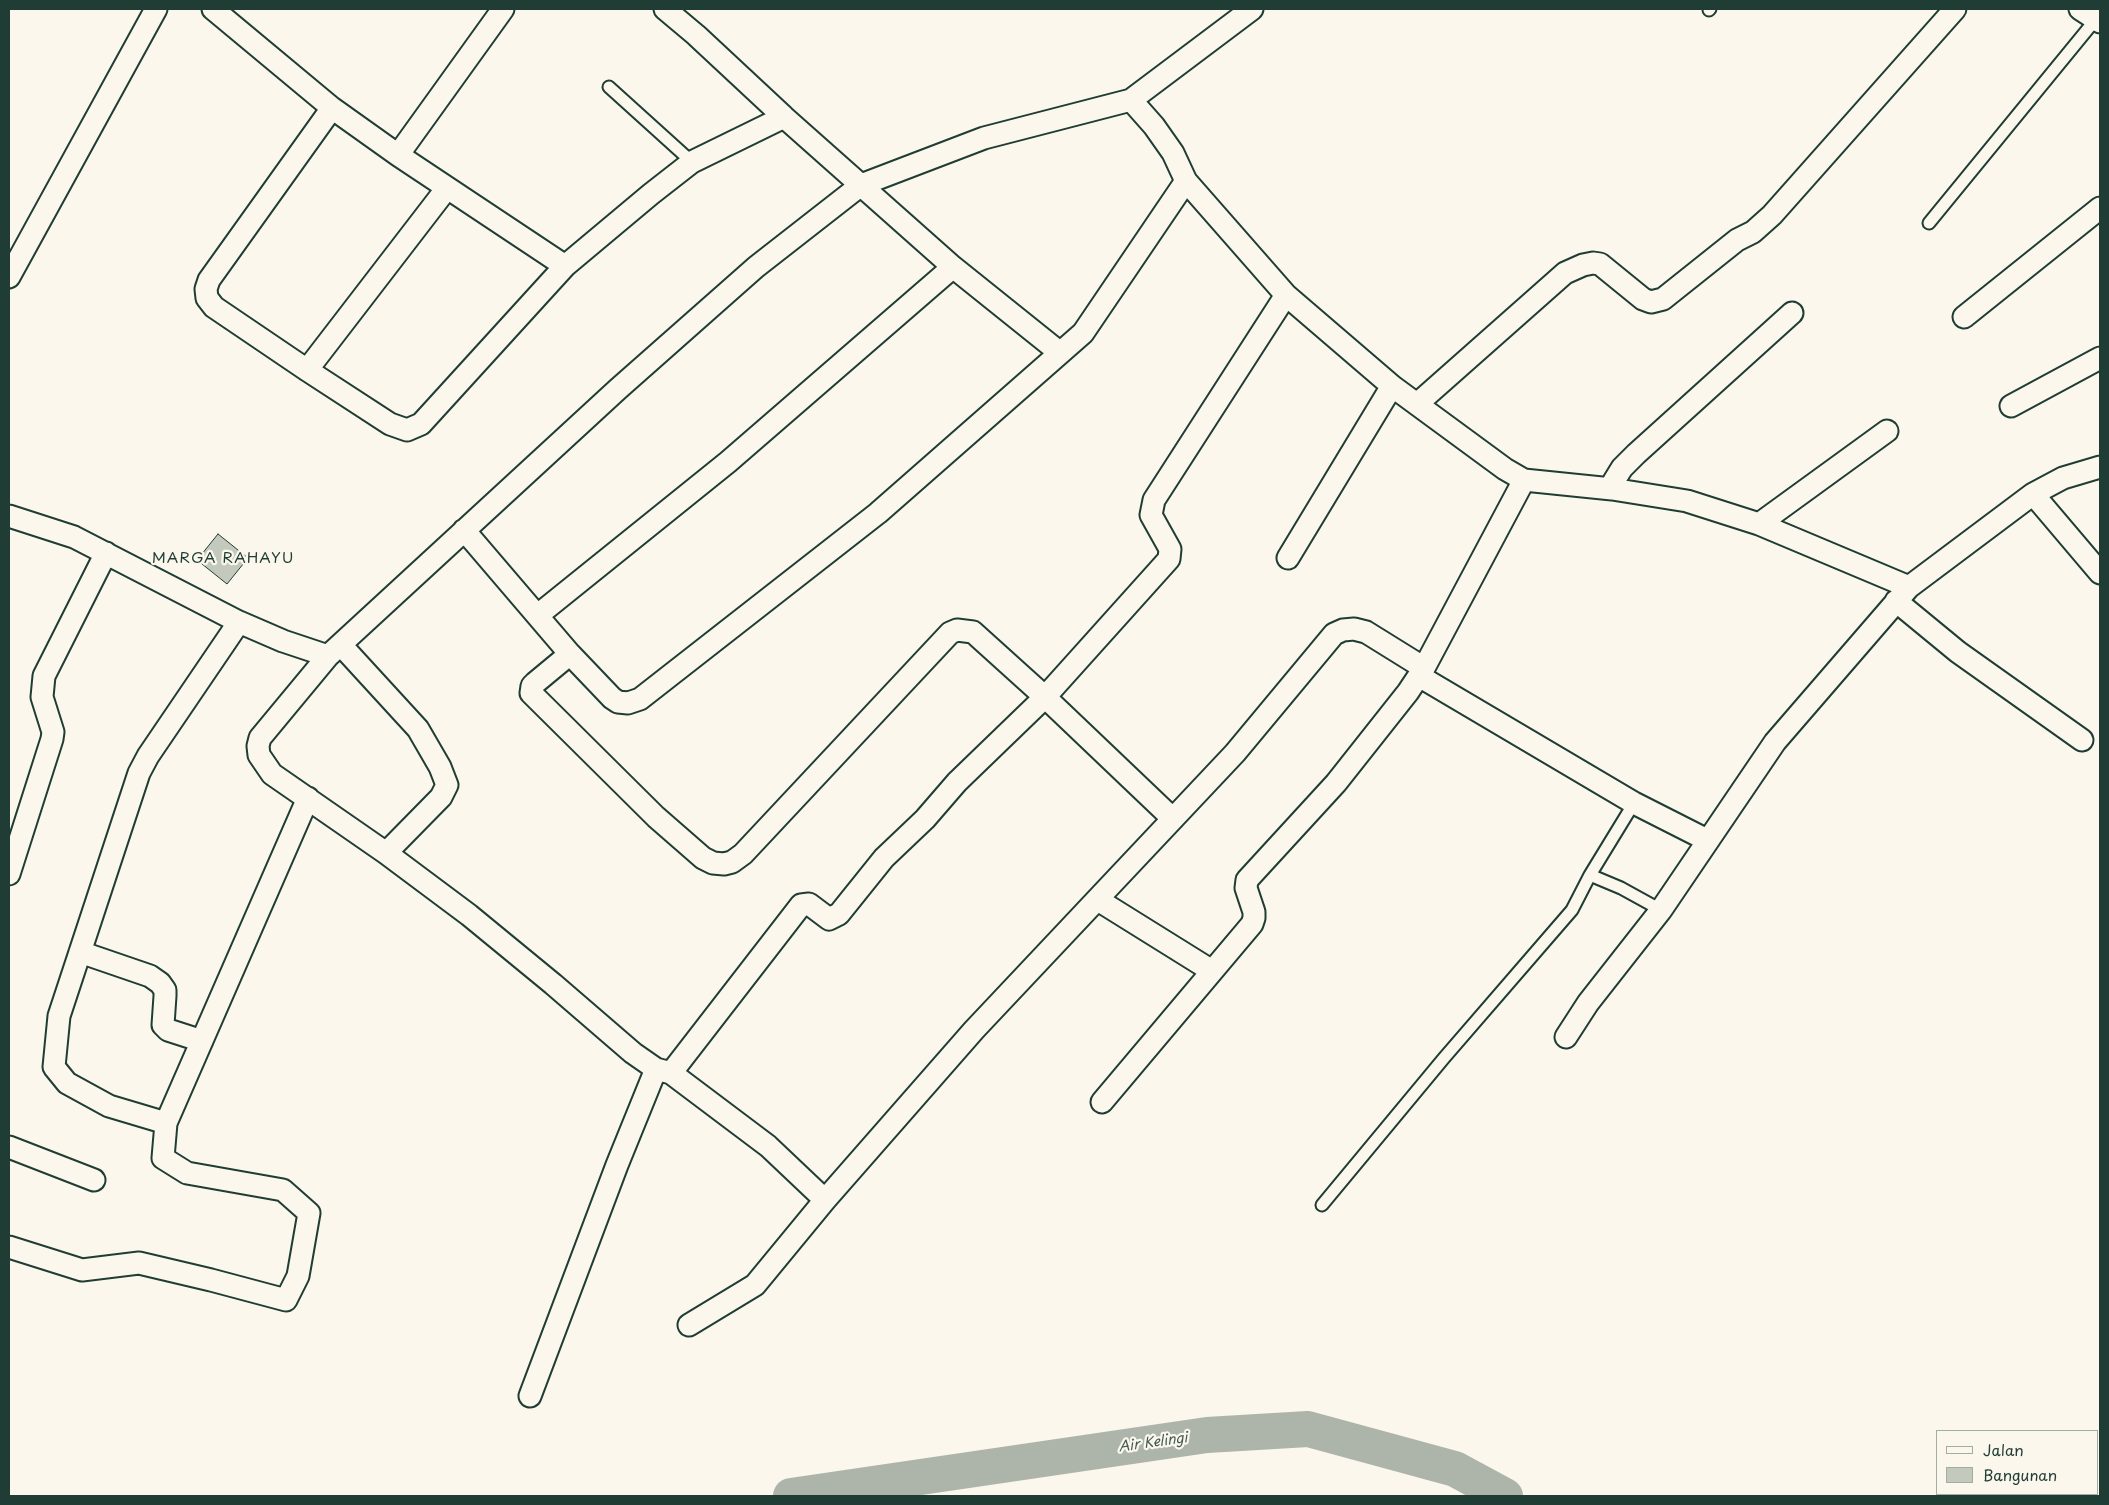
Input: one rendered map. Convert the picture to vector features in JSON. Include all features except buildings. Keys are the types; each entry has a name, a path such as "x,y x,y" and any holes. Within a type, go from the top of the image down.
{"street":[{"path":"9,277 156,9"},
{"path":"213,9 332,108 398,155 565,266"},
{"path":"398,155 503,9"},
{"path":"665,9 953,267 1059,352"},
{"path":"824,1200 768,1146 663,1071 632,1053 553,984 469,915 386,853 272,774 259,755 258,746 260,738 335,650 464,530 611,396 756,268 860,185 984,138 1131,100 1252,9"},
{"path":"1417,404 1565,273 1583,265 1600,264 1643,299 1656,302 1663,299 1737,240 1753,232 1772,215 1955,9"},
{"path":"1131,100 1154,126 1173,153 1186,182 1286,296 1392,386 1504,469 1524,480 1612,489 1687,501 1759,524 1903,594 1958,652 2082,740"},
{"path":"332,108 209,280 206,290 209,303 390,424 407,430 421,424 565,266 692,162 784,117"},
{"path":"464,530 570,654 612,698 618,702 628,703 640,699 878,513 1059,352 1083,333 1186,182"},
{"path":"307,370 447,188"},
{"path":"1964,317 2100,208"},
{"path":"538,615 721,468 953,267"},
{"path":"530,1396 617,1165 663,1071 801,904 813,906 829,918 836,917 884,858 925,819 957,782 1045,697 1169,559 1170,549 1151,515 1154,500 1286,296"},
{"path":"1612,489 1614,480 1622,468 1636,454 1792,313"},
{"path":"2011,406 2100,358"},
{"path":"1288,558 1392,386"},
{"path":"1759,524 1887,431"},
{"path":"1566,1037 1588,1003 1661,910 1775,742 1903,594 2033,494 2064,478 2100,467"},
{"path":"1102,1102 1254,918 1254,912 1246,888 1247,880 1336,783 1421,672 1524,480"},
{"path":"2033,494 2100,573"},
{"path":"9,516 74,537 239,622 283,641 335,650 418,729 440,767 447,785 441,797 386,853"},
{"path":"9,874 52,739 53,732 42,697 44,676 106,553"},
{"path":"166,1123 109,1106 67,1084 54,1067 59,1016 139,773 148,756 239,622"},
{"path":"689,1325 755,1285 824,1200 974,1030 1235,753 1334,634 1343,630 1354,629 1366,632 1421,672 1634,803 1707,840"},
{"path":"570,654 535,683 532,686 531,693 656,817 703,858 713,863 724,864 732,862 742,854 950,632 957,630 973,632 1045,697 1173,819"},
{"path":"9,1247 82,1270 139,1263 286,1300 298,1276 309,1213 283,1190 187,1172 163,1158 166,1123 308,798"},
{"path":"1098,900 1212,971"},
{"path":"80,952 150,976 165,990 163,1025 168,1030 202,1041"},
{"path":"9,1146 94,1180"}],"lane":[{"path":"1929,223 2092,17"},
{"path":"609,87 692,162"},
{"path":"1322,1206 1444,1058 1572,910 1590,875 1634,803"},
{"path":"1590,875 1621,888 1661,910"}],"waterway":[{"name":"Air Kelingi","path":"791,1496 1207,1435 1308,1429 1455,1469 1505,1496"}],"district":[{"name":"MARGA RAHAYU","path":"223,559"}]}
